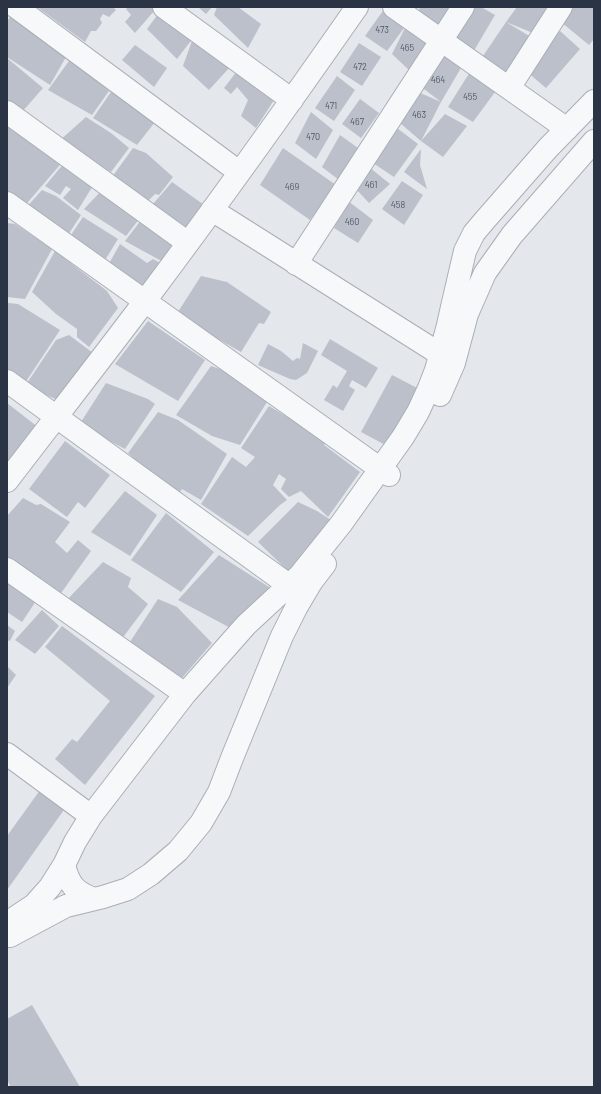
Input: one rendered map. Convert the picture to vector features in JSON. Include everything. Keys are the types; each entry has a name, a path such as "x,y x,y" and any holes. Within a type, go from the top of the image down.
{"street":[{"path":"16,7 239,172"},
{"path":"164,7 292,100"},
{"path":"7,481 188,243 292,100 357,7"},
{"path":"394,7 567,128"},
{"path":"296,264 463,7"},
{"path":"509,88 561,7"},
{"path":"7,938 66,906 128,889 151,874 178,851 201,823 219,792 282,636 296,608 296,591 300,575 385,472 410,447 427,421 443,390 447,359 448,325 465,250 474,233 548,148 594,101"},
{"path":"7,112 188,243"},
{"path":"447,359 485,273 512,234 594,141"},
{"path":"7,203 385,472"},
{"path":"212,210 447,359"},
{"path":"7,381 296,591"},
{"path":"7,569 185,694"},
{"path":"7,923 34,904 50,887 64,866 75,842 91,816 185,694 246,625 296,591"},
{"path":"7,754 91,816"},
{"path":"64,866 67,877 73,887 83,895 94,899"}],"building":[{"path":"37,7 113,7 116,10 109,17 103,14 100,19 102,23 96,31 91,31 85,42"},
{"path":"128,7 151,7 155,10 135,33 125,22 131,15 126,9"},
{"path":"198,7 212,7 206,14"},
{"path":"217,7 238,7 261,24 248,48 214,15"},
{"path":"420,7 450,7 436,30 419,11"},
{"path":"471,7 481,7 495,15 472,54 451,38"},
{"path":"517,7 547,7 533,33 506,22"},
{"path":"574,7 594,7 594,39 589,45 561,22"},
{"path":"385,8 407,24 387,51 365,36"},
{"path":"15,11 66,57 50,85 7,57 7,21"},
{"path":"158,14 193,38 177,59 147,29"},
{"path":"506,22 531,37 510,76 483,56"},
{"path":"407,24 430,42 411,72 392,54"},
{"path":"560,31 580,49 546,88 526,71"},
{"path":"193,38 230,67 209,90 183,66"},
{"path":"359,43 381,57 362,86 340,72"},
{"path":"135,45 167,68 154,87 122,60"},
{"path":"441,54 461,68 441,102 420,86"},
{"path":"7,58 43,88 22,112 7,101"},
{"path":"69,61 77,64 109,91 92,115 48,90"},
{"path":"237,71 274,100 256,128 241,116 248,100 237,87 231,94 224,88"},
{"path":"470,72 498,88 473,122 448,107"},
{"path":"337,76 355,90 334,121 315,108"},
{"path":"111,92 155,122 137,145 93,118"},
{"path":"418,92 441,102 421,141 400,123"},
{"path":"360,99 379,113 361,138 342,124"},
{"path":"311,112 333,130 316,159 295,143"},
{"path":"445,114 467,126 443,157 421,141"},
{"path":"86,117 111,133 129,148 111,172 58,142"},
{"path":"7,122 65,159 22,209 7,198"},
{"path":"397,128 418,144 394,177 373,163"},
{"path":"340,135 358,148 339,180 322,167"},
{"path":"133,148 146,153 173,177 159,195 155,194 147,202 112,177"},
{"path":"283,148 336,185 310,220 260,185"},
{"path":"421,149 420,165 427,189 404,172"},
{"path":"65,162 94,184 78,210 63,198 71,189 66,186 60,195 45,186"},
{"path":"369,167 390,184 369,203 356,189"},
{"path":"402,181 423,195 404,225 382,209"},
{"path":"172,182 207,207 190,230 153,204"},
{"path":"105,187 143,214 126,236 84,209"},
{"path":"42,190 56,196 81,215 66,238 24,210"},
{"path":"348,201 373,220 358,243 334,228"},
{"path":"145,215 183,243 165,263 125,241"},
{"path":"83,217 118,239 102,265 67,241"},
{"path":"7,223 15,224 52,249 25,299 7,297"},
{"path":"120,244 147,263 153,259 166,266 147,293 107,267"},
{"path":"55,251 107,291 118,308 89,347 77,337 77,329 56,314 32,292"},
{"path":"201,276 227,282 271,312 264,324 259,323 241,352 176,315"},
{"path":"8,303 18,304 60,330 25,383 7,371"},
{"path":"148,321 205,360 178,401 115,364"},
{"path":"69,335 97,356 72,406 25,386 56,340"},
{"path":"330,339 378,368 366,388 352,380 349,386 355,390 343,411 324,400 333,385 337,388 347,371 321,355"},
{"path":"303,343 318,351 307,373 296,380 290,379 258,365 268,344 281,351 293,361 297,358 300,359"},
{"path":"211,366 232,373 267,402 240,445 212,436 176,415"},
{"path":"392,375 421,390 391,448 361,432"},
{"path":"106,383 148,399 155,404 125,449 79,425"},
{"path":"7,403 43,431 7,475"},
{"path":"269,406 326,440 324,445 360,472 328,517 301,491 289,497 281,489 286,479 279,474 273,485 287,500 248,536 201,504 232,457 246,467 255,457 241,448"},
{"path":"158,412 178,420 227,454 201,500 182,489 176,497 128,453"},
{"path":"65,441 110,475 85,508 78,502 67,517 29,489"},
{"path":"125,491 157,515 130,556 91,532"},
{"path":"23,498 36,505 41,504 70,522 55,542 67,553 78,540 91,551 59,596 7,557 7,516"},
{"path":"298,502 317,511 337,524 305,577 287,570 258,542"},
{"path":"166,513 214,552 181,592 131,560"},
{"path":"219,555 272,589 236,631 178,600"},
{"path":"103,562 131,578 128,587 148,604 121,640 65,602"},
{"path":"7,575 38,598 22,622 7,612"},
{"path":"158,599 177,607 212,643 182,678 128,645"},
{"path":"42,610 59,626 35,654 15,640"},
{"path":"7,625 15,631 10,641 7,640"},
{"path":"62,626 155,696 85,785 55,759 72,739 77,742 110,701 45,647"},
{"path":"7,666 16,675 7,688"},
{"path":"43,786 66,807 7,890 7,836"},
{"path":"32,1005 80,1087 11,1087 7,1080 7,1019"}]}
